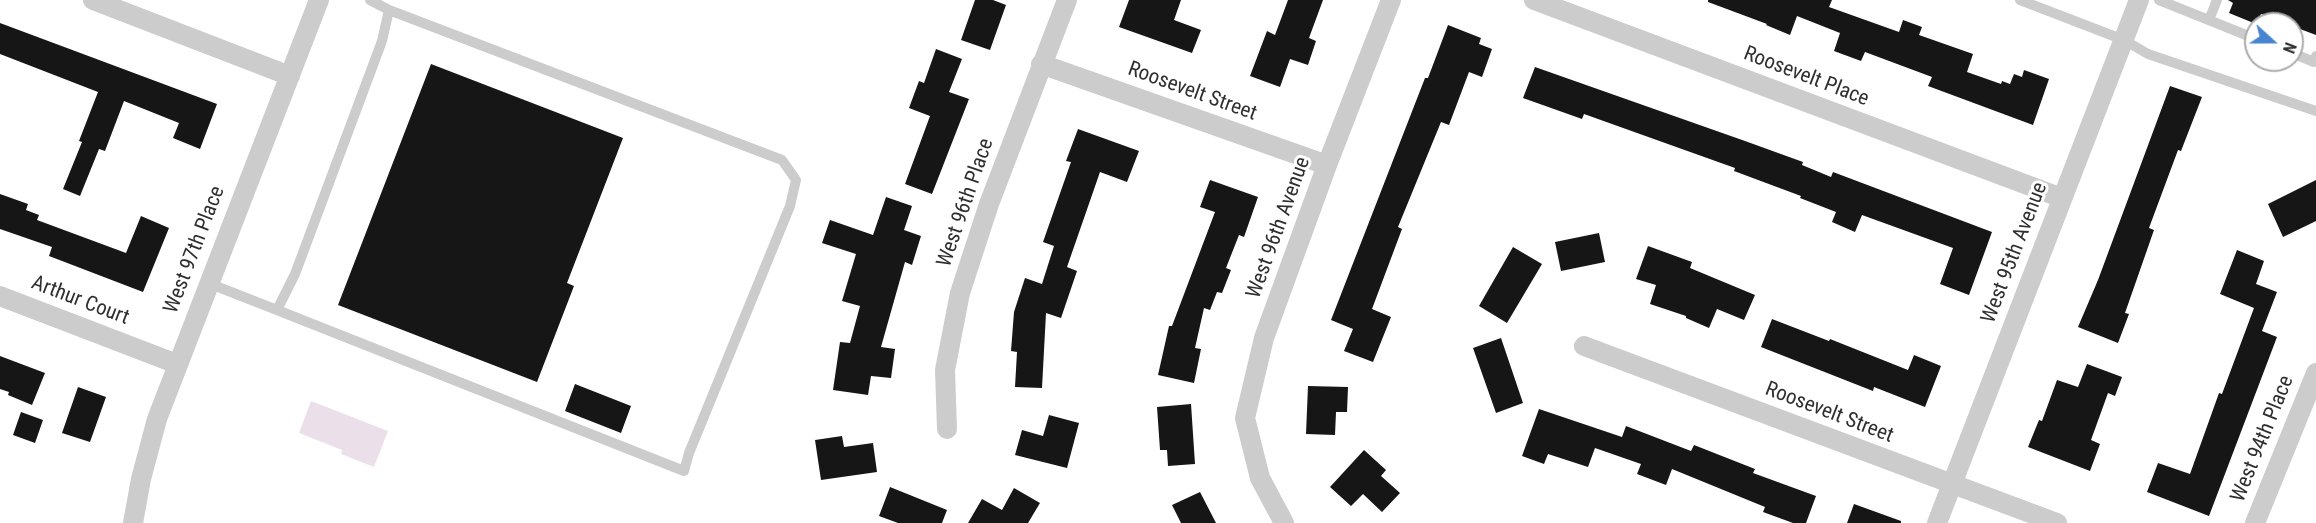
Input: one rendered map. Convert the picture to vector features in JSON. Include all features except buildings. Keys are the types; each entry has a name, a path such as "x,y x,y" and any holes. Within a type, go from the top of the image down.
{"street":[{"path":"93,0 290,76"},
{"name":"West 97th Place","path":"134,523 141,479 157,419 319,0"},
{"name":"West 96th Place","path":"947,429 945,370 960,293 989,204 1067,0"},
{"name":"West 96th Avenue","path":"1284,523 1260,478 1245,418 1264,338 1327,165 1391,0"},
{"name":"Roosevelt Place","path":"1534,0 2062,198"},
{"name":"West 95th Avenue","path":"1937,523 2139,0"},
{"name":"Roosevelt Street","path":"1041,64 1327,165"},
{"name":"Arthur Court","path":"0,296 177,364"},
{"name":"Roosevelt Street","path":"1584,346 2057,523"},
{"name":"West 94th Place","path":"2255,523 2316,374"}],"lane":[{"path":"208,283 684,471 689,453 790,206 796,180 782,160 389,10 370,0"},
{"path":"2020,0 2124,40 2148,54 2316,111"},
{"path":"2159,0 2244,34"},
{"path":"2209,20 2217,0"},
{"path":"277,310 303,252 382,40 389,10"},
{"path":"2304,58 2314,62 2316,56"}],"shaded area":[{"path":"311,401 388,431 374,467 341,454 342,450 299,433"}]}
